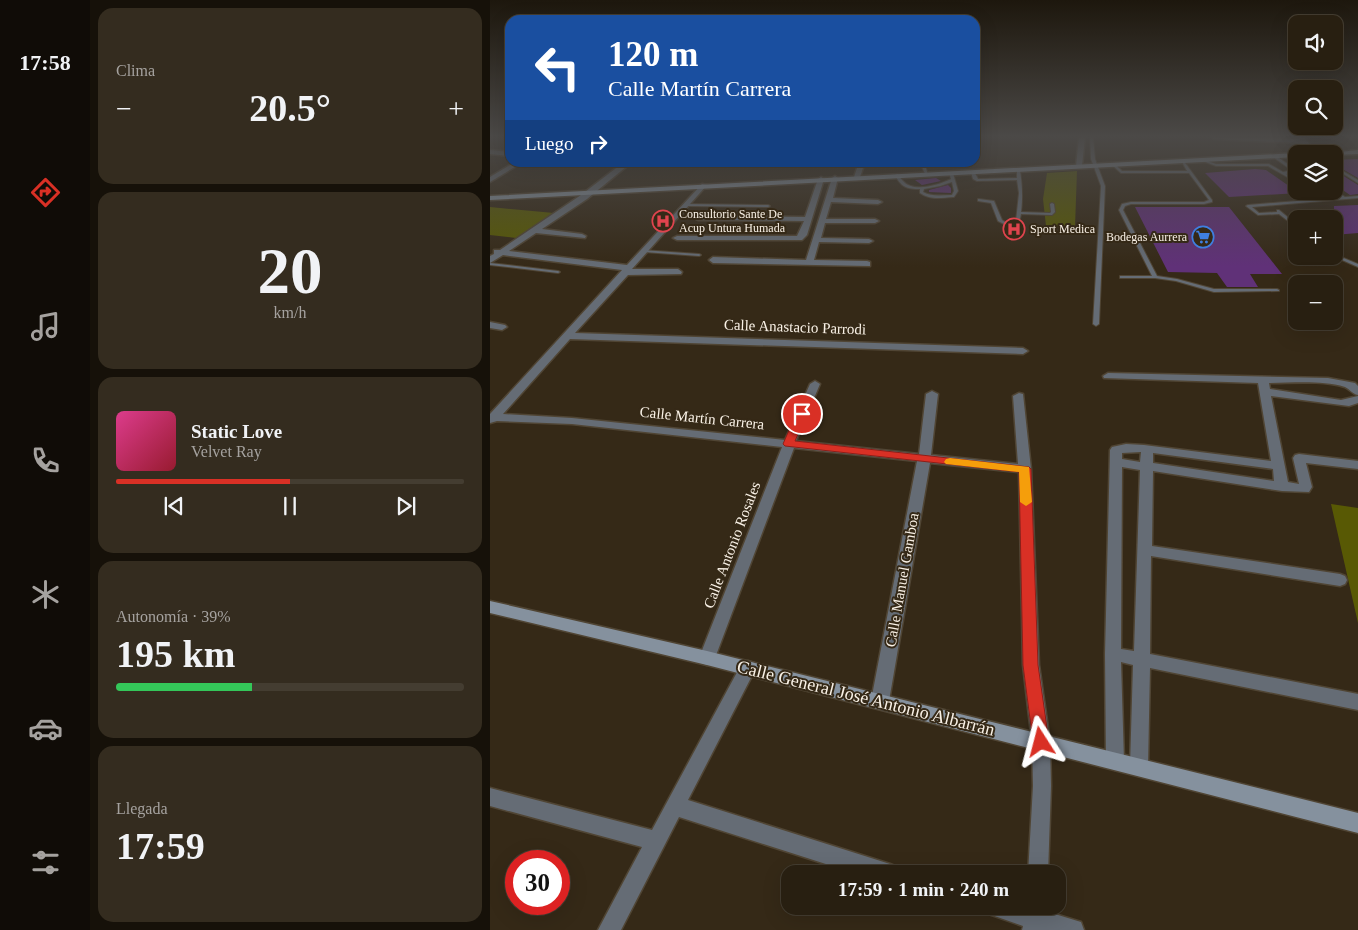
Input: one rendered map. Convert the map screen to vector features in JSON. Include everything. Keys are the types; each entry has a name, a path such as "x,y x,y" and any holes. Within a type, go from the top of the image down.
{"main road":[{"path":"490,198 794,180"},
{"name":"Calle General José Antonio Albarrán","path":"490,607 748,668 1358,823"}],"street":[{"path":"490,260 606,180"},
{"path":"677,238 796,239 803,236 821,180"},
{"path":"808,263 835,180"},
{"name":"Calle Martín Carrera","path":"492,419 704,185"},
{"path":"830,200 878,202"},
{"path":"698,218 808,219"},
{"path":"822,221 875,221"},
{"path":"534,230 582,236"},
{"path":"817,240 869,241"},
{"path":"490,251 626,270 678,272"},
{"path":"713,260 867,264"},
{"path":"490,325 502,327"},
{"name":"Calle Anastacio Parrodi","path":"566,336 1023,350"},
{"path":"1108,376 1264,386 1340,383 1351,386 1358,392"},
{"name":"Calle Antonio Rosales","path":"707,658 789,444 815,384"},
{"path":"1264,386 1341,403 1349,403 1358,399"},
{"path":"1264,386 1282,487"},
{"name":"Calle Manuel Gamboa","path":"880,701 924,459 932,394"},
{"path":"1019,396 1025,469 1031,665 1041,742 1042,794 1038,865"},
{"name":"Calle Martín Carrera","path":"492,419 581,422 1025,469"},
{"path":"1115,761 1113,654 1115,452 1119,448 1148,449 1277,461 1299,458 1358,465"},
{"path":"1139,767 1148,449"},
{"path":"1115,462 1282,487 1305,488 1299,458"},
{"path":"1145,550 1340,580"},
{"path":"1113,654 1358,702"},
{"path":"609,930 748,668"},
{"path":"490,797 656,841"},
{"path":"676,806 862,865"},
{"path":"1034,918 1073,930"}],"lane":[{"path":"899,180 904,185 922,188 943,184 948,180"},
{"path":"922,188 922,192 927,196 953,196 956,190 953,180"},
{"path":"978,200 993,202 1000,221 1006,224 1018,222 1021,193 1020,180"},
{"path":"1096,324 1103,186 1101,180"},
{"path":"1154,278 1121,207 1131,203 1210,202 1210,196 1197,180"},
{"path":"1344,198 1358,197"},
{"path":"1280,213 1258,214 1248,206 1325,200"},
{"path":"1019,213 1051,214 1053,212 1052,204"},
{"path":"1284,204 1278,206 1280,213 1288,220"},
{"path":"687,205 768,206"},
{"path":"644,251 698,255"},
{"path":"1343,259 1358,266"},
{"path":"490,264 558,272"},
{"path":"1122,277 1176,280 1214,291 1277,290"}],"shaded area":[{"path":"1046,180 1077,180 1075,227 1046,226 1043,199"},
{"path":"490,207 554,213 516,238 490,235"},
{"path":"1331,504 1358,508 1358,623"}],"building":[{"path":"916,180 941,181 922,185"},
{"path":"1212,180 1281,180 1288,185 1288,194 1229,197"},
{"path":"1343,180 1351,180 1358,185 1358,194 1350,195 1343,190"},
{"path":"948,185 951,188 951,193 929,192 929,190"},
{"path":"1358,205 1358,233 1343,234 1343,210 1334,210 1334,206"},
{"path":"1135,207 1229,207 1282,274 1250,274 1258,287 1227,287 1217,273 1168,272"}],"slow traffic":[{"path":"950,462 1025,469 1026,502"}],"place":[{"name":"Consultorio Sante De Acup Untura Humada","path":"663,221"},
{"name":"Sport Medica","path":"1014,229"},
{"name":"Bodegas Aurrera","path":"1203,237"}],"route":[{"path":"802,414 789,444 1025,469 1031,665 1041,742"}]}
